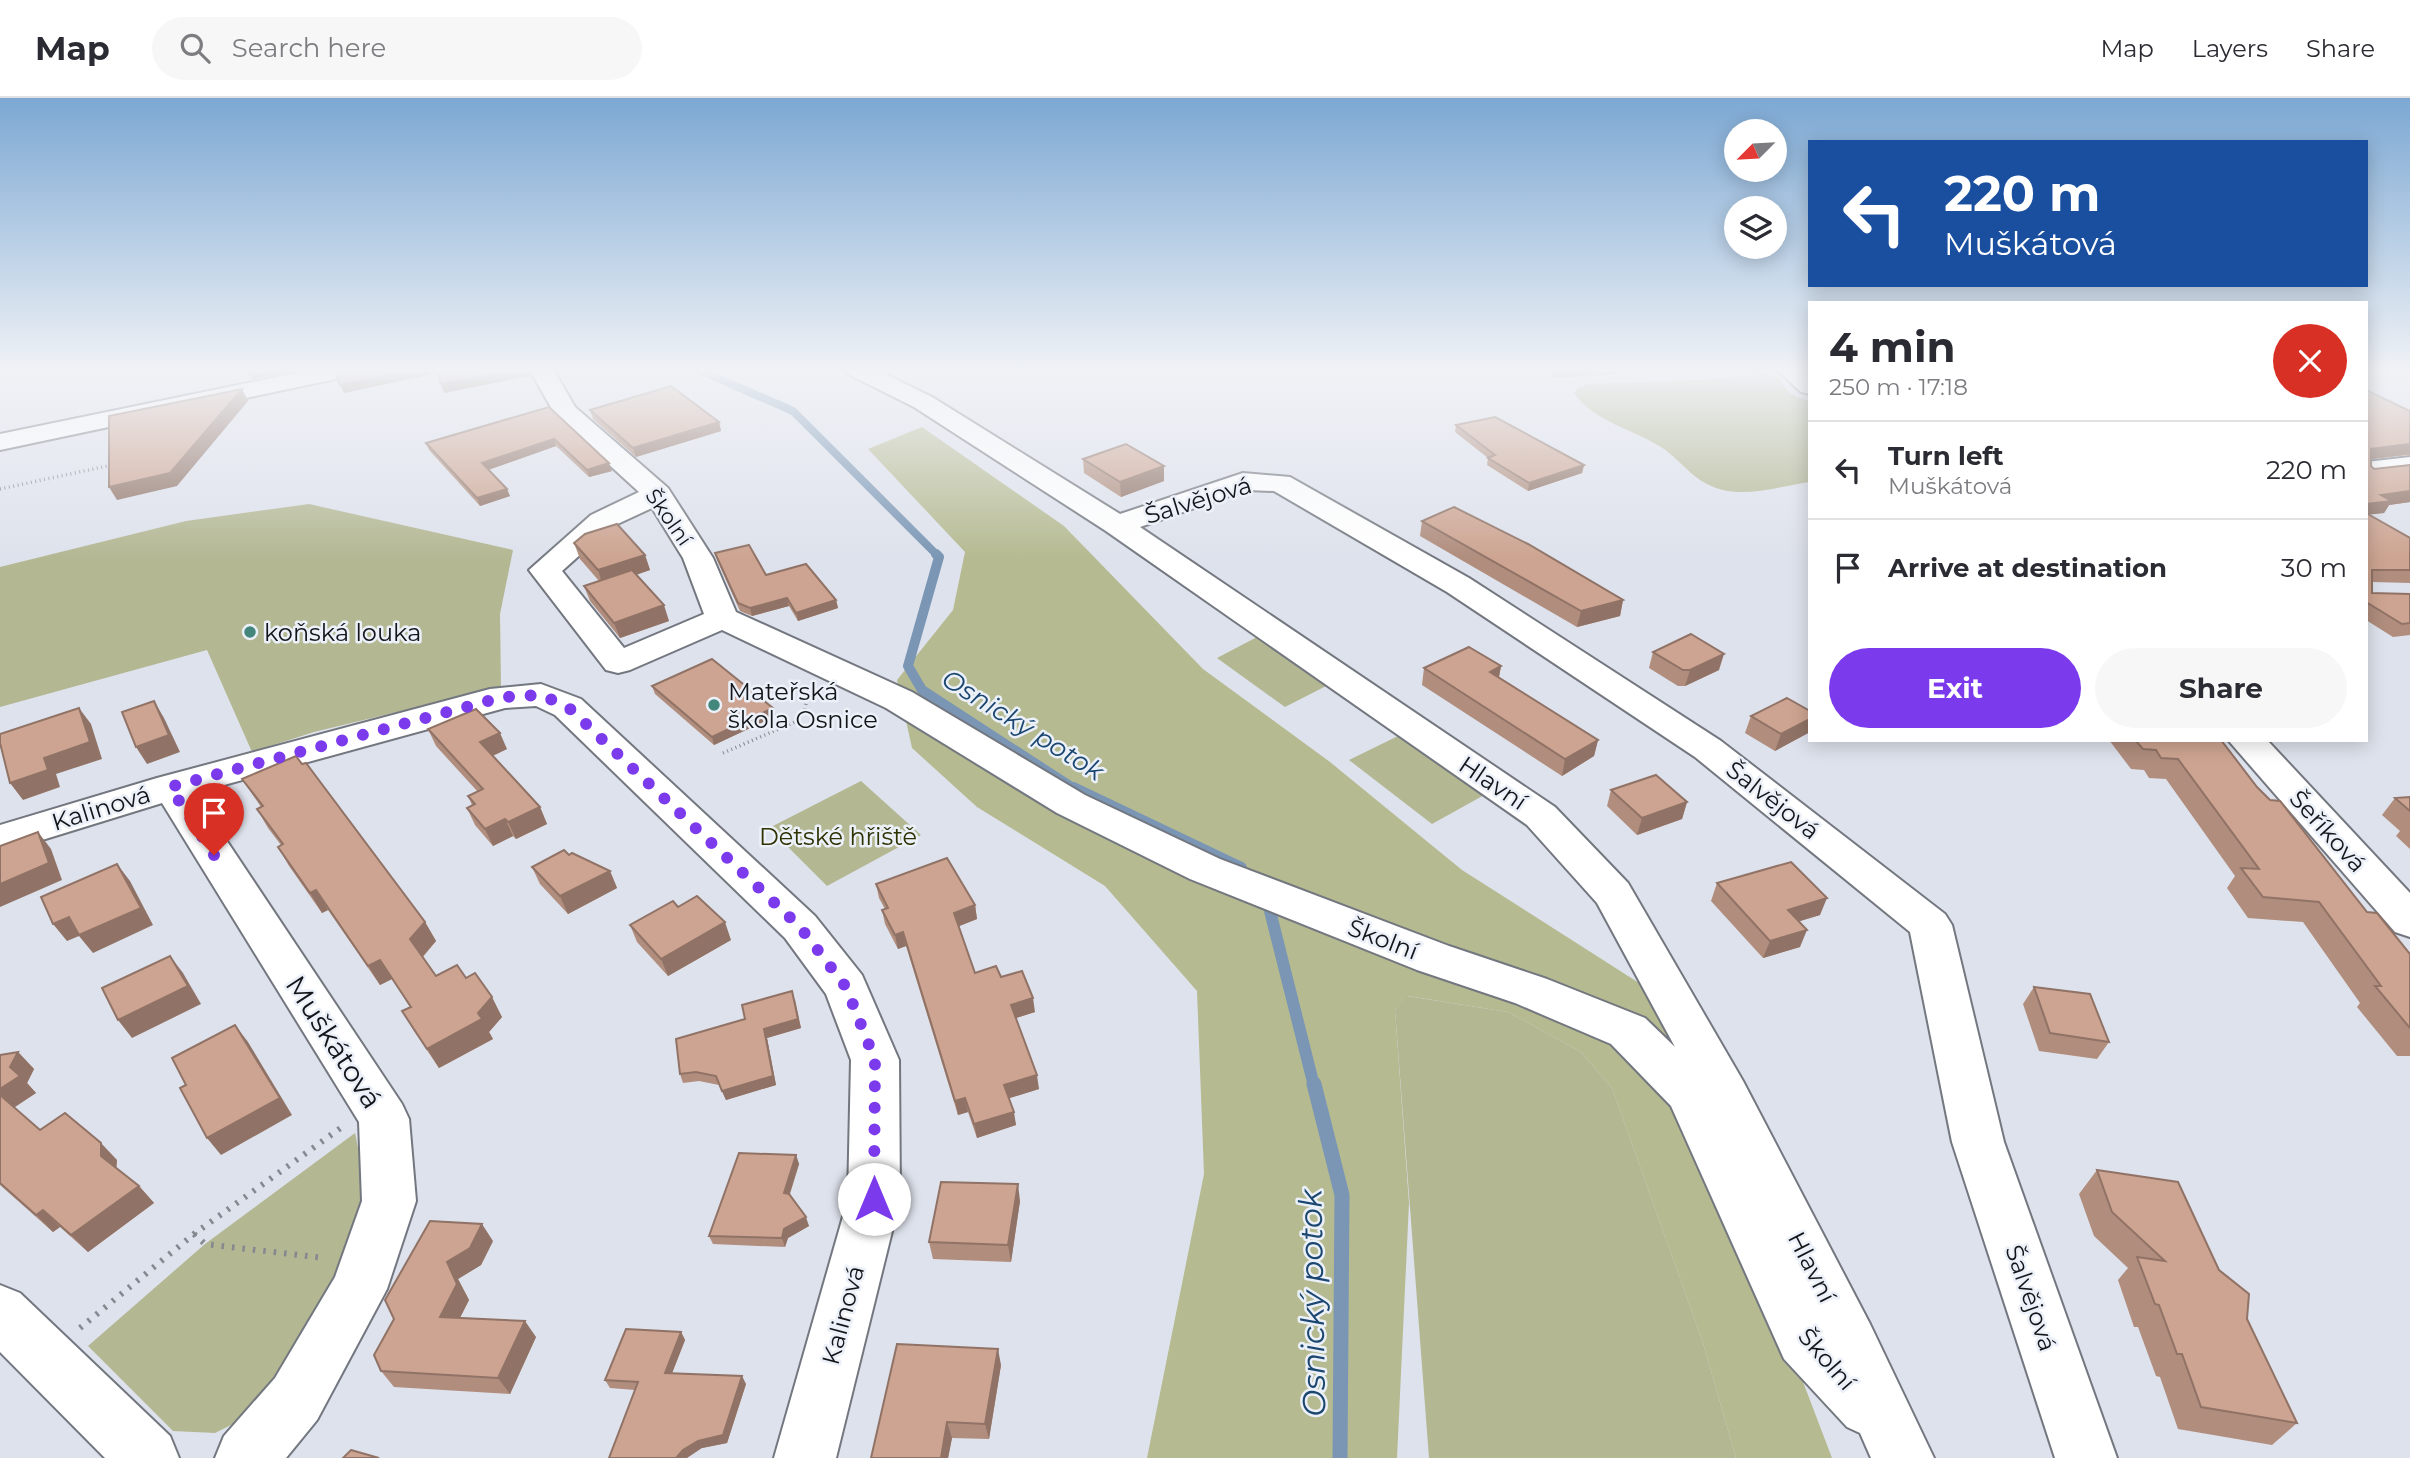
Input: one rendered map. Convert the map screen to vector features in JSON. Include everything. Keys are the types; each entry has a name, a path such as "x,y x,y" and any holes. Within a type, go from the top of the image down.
{"street":[{"path":"0,442 46,432"},
{"name":"Školní","path":"589,432 658,494 698,558 722,618 900,700 1071,804 1205,869 1421,954 1531,991 1628,1031 1690,1093 1804,1339 1894,1440"},
{"name":"Hlavní","path":"971,432 1117,525 1541,816 1613,894 1726,1095 1850,1344 1894,1440"},
{"path":"2368,470 2410,465"},
{"name":"Šalvějová","path":"1117,525 1243,481 1280,483 1458,585 1708,749 1930,925 1978,1142 2086,1458"},
{"path":"658,494 601,521 544,570 618,663 722,618"},
{"name":"Kalinová","path":"0,839 170,787 503,697 541,695 568,707 800,927 846,987 875,1060 874,1199 805,1458"},
{"name":"Šeříková","path":"2248,742 2410,921"},
{"name":"Muškátová","path":"170,787 384,1119 389,1201 359,1289 296,1399 246,1458"},
{"path":"0,1312 148,1458"}],"path":[{"path":"0,489 117,464"},
{"path":"723,753 794,722 805,709 807,698 788,682"},
{"path":"45,1357 194,1234 374,1104"},
{"path":"194,1234 205,1244 349,1261 371,1253"}],"green space":[{"path":"909,432 930,432 1064,526 1203,669 1330,762 1462,870 1650,990 1671,1038 1706,1151 1792,1353 1832,1458 1736,1458 1703,1343 1612,1088 1581,1052 1508,1012 1408,996 1395,1010 1409,1203 1397,1458 1147,1458 1204,1174 1197,991 1105,886 977,807 912,748 897,680 953,610 965,552 868,449"},
{"path":"1632,432 1808,432 1808,482 1748,492 1716,488 1698,479 1669,453"},
{"name":"koňská louka","path":"309,504 513,550 500,614 501,687 314,732 252,752 207,650 0,707 0,567 186,521"},
{"path":"1257,637 1330,684 1285,707 1217,658"},
{"path":"1400,735 1486,794 1432,824 1349,760"},
{"name":"Dětské hřiště","path":"861,781 921,835 827,886 769,828"},
{"path":"1407,996 1508,1012 1581,1052 1612,1088 1703,1343 1736,1458 1429,1458 1395,1010"},
{"path":"355,1133 365,1182 349,1261 259,1411 215,1433 173,1431 88,1346 205,1244"}],"building":[{"path":"109,432 205,432 170,473 109,487"},
{"path":"462,432 576,432 609,463 587,470 554,439 482,463 507,489 477,498 426,443"},
{"path":"615,432 684,432 633,448"},
{"path":"1466,432 1524,432 1584,465 1529,483 1488,458 1495,455"},
{"path":"2368,432 2410,432 2410,444 2371,449 2371,466 2374,469 2410,465 2410,491 2381,495 2392,501 2368,504"},
{"path":"1126,444 1164,466 1120,482 1083,459"},
{"path":"1454,507 1528,544 1623,600 1581,611 1422,521"},
{"path":"2368,514 2410,538 2410,570 2372,570 2372,593 2410,594 2410,623 2402,624 2368,603"},
{"path":"617,524 645,555 598,570 574,543 585,534"},
{"path":"749,545 766,575 806,564 836,600 796,613 787,598 750,608 738,603 715,553"},
{"path":"632,570 664,605 614,623 584,586"},
{"path":"1691,634 1724,654 1690,670 1683,670 1653,652"},
{"path":"1469,647 1501,666 1490,672 1598,740 1565,759 1424,668"},
{"name":"Mateřská škola Osnice","path":"712,659 773,708 712,737 652,686"},
{"path":"1787,698 1808,710 1808,720 1781,734 1751,716"},
{"path":"154,701 169,735 136,747 122,712"},
{"path":"79,708 90,742 44,758 48,770 10,783 0,734"},
{"path":"476,709 500,733 480,742 540,807 485,829 467,808 475,804 468,796 483,789 428,729"},
{"path":"2137,742 2223,742 2257,787 2270,800 2280,801 2367,912 2377,913 2410,954 2410,1028 2375,986 2381,986 2319,902 2263,897 2241,868 2259,869 2178,759 2161,758 2156,750 2143,749"},
{"path":"296,756 302,764 306,763 425,922 410,939 436,976 457,965 466,978 475,973 492,997 478,1013 482,1019 427,1049 402,1011 411,1007 380,960 368,966 316,890 310,893 278,847 283,844 257,809 263,806 242,779"},
{"path":"1656,775 1687,802 1642,818 1611,790"},
{"path":"2410,797 2410,811 2395,798"},
{"path":"38,832 49,863 0,884 0,846"},
{"path":"564,850 569,855 572,853 610,871 560,896 532,867"},
{"path":"947,858 975,905 954,913 975,973 996,966 1001,977 1022,971 1033,998 1011,1005 1037,1075 1004,1085 1014,1112 974,1124 965,1098 955,1101 903,932 895,935 882,910 888,908 876,884"},
{"path":"1791,862 1827,898 1788,910 1807,930 1770,941 1717,883"},
{"path":"117,864 141,908 79,935 69,917 53,924 41,897"},
{"path":"697,896 725,922 661,959 630,925 673,901 678,907"},
{"path":"170,956 188,986 118,1020 102,988"},
{"path":"2034,987 2090,994 2109,1042 2050,1033"},
{"path":"792,991 798,1019 764,1029 773,1076 722,1091 716,1076 696,1072 680,1074 676,1039 745,1019 742,1005"},
{"path":"235,1025 280,1098 207,1138 180,1088 186,1085 172,1058"},
{"path":"18,1052 10,1067 20,1076 0,1089 0,1055"},
{"path":"0,1095 40,1130 65,1113 101,1143 101,1156 139,1186 71,1235 43,1210 36,1215 0,1183"},
{"path":"739,1153 796,1155 784,1193 789,1194 806,1217 784,1229 782,1238 709,1236"},
{"path":"2097,1170 2178,1182 2219,1270 2249,1294 2247,1319 2297,1423 2201,1407 2182,1354 2177,1354 2137,1257 2165,1261 2112,1212"},
{"path":"941,1182 1018,1184 1008,1245 929,1242"},
{"path":"430,1221 482,1224 470,1248 447,1262 457,1284 440,1317 525,1321 498,1378 381,1371 374,1355 394,1319 385,1300"},
{"path":"626,1329 681,1332 665,1373 742,1376 723,1435 698,1441 676,1458 609,1458 638,1382 605,1380"},
{"path":"897,1344 998,1349 985,1424 947,1422 941,1458 871,1458"},
{"path":"351,1450 379,1458 343,1458"}],"waterway":[{"name":"Osnický potok","path":"814,432 939,557 908,666 922,690 1076,790"},
{"name":"Osnický potok","path":"1073,788 1241,868"},
{"name":"Osnický potok","path":"1268,903 1314,1086"},
{"name":"Osnický potok","path":"1314,1084 1342,1195 1340,1458"}],"place":[{"name":"koňská louka","path":"250,632"},
{"name":"Mateřská škola Osnice","path":"714,705"}],"route":[{"path":"214,855 170,787 503,697 541,695 568,707 800,927 846,987 875,1060 874,1199"}]}
